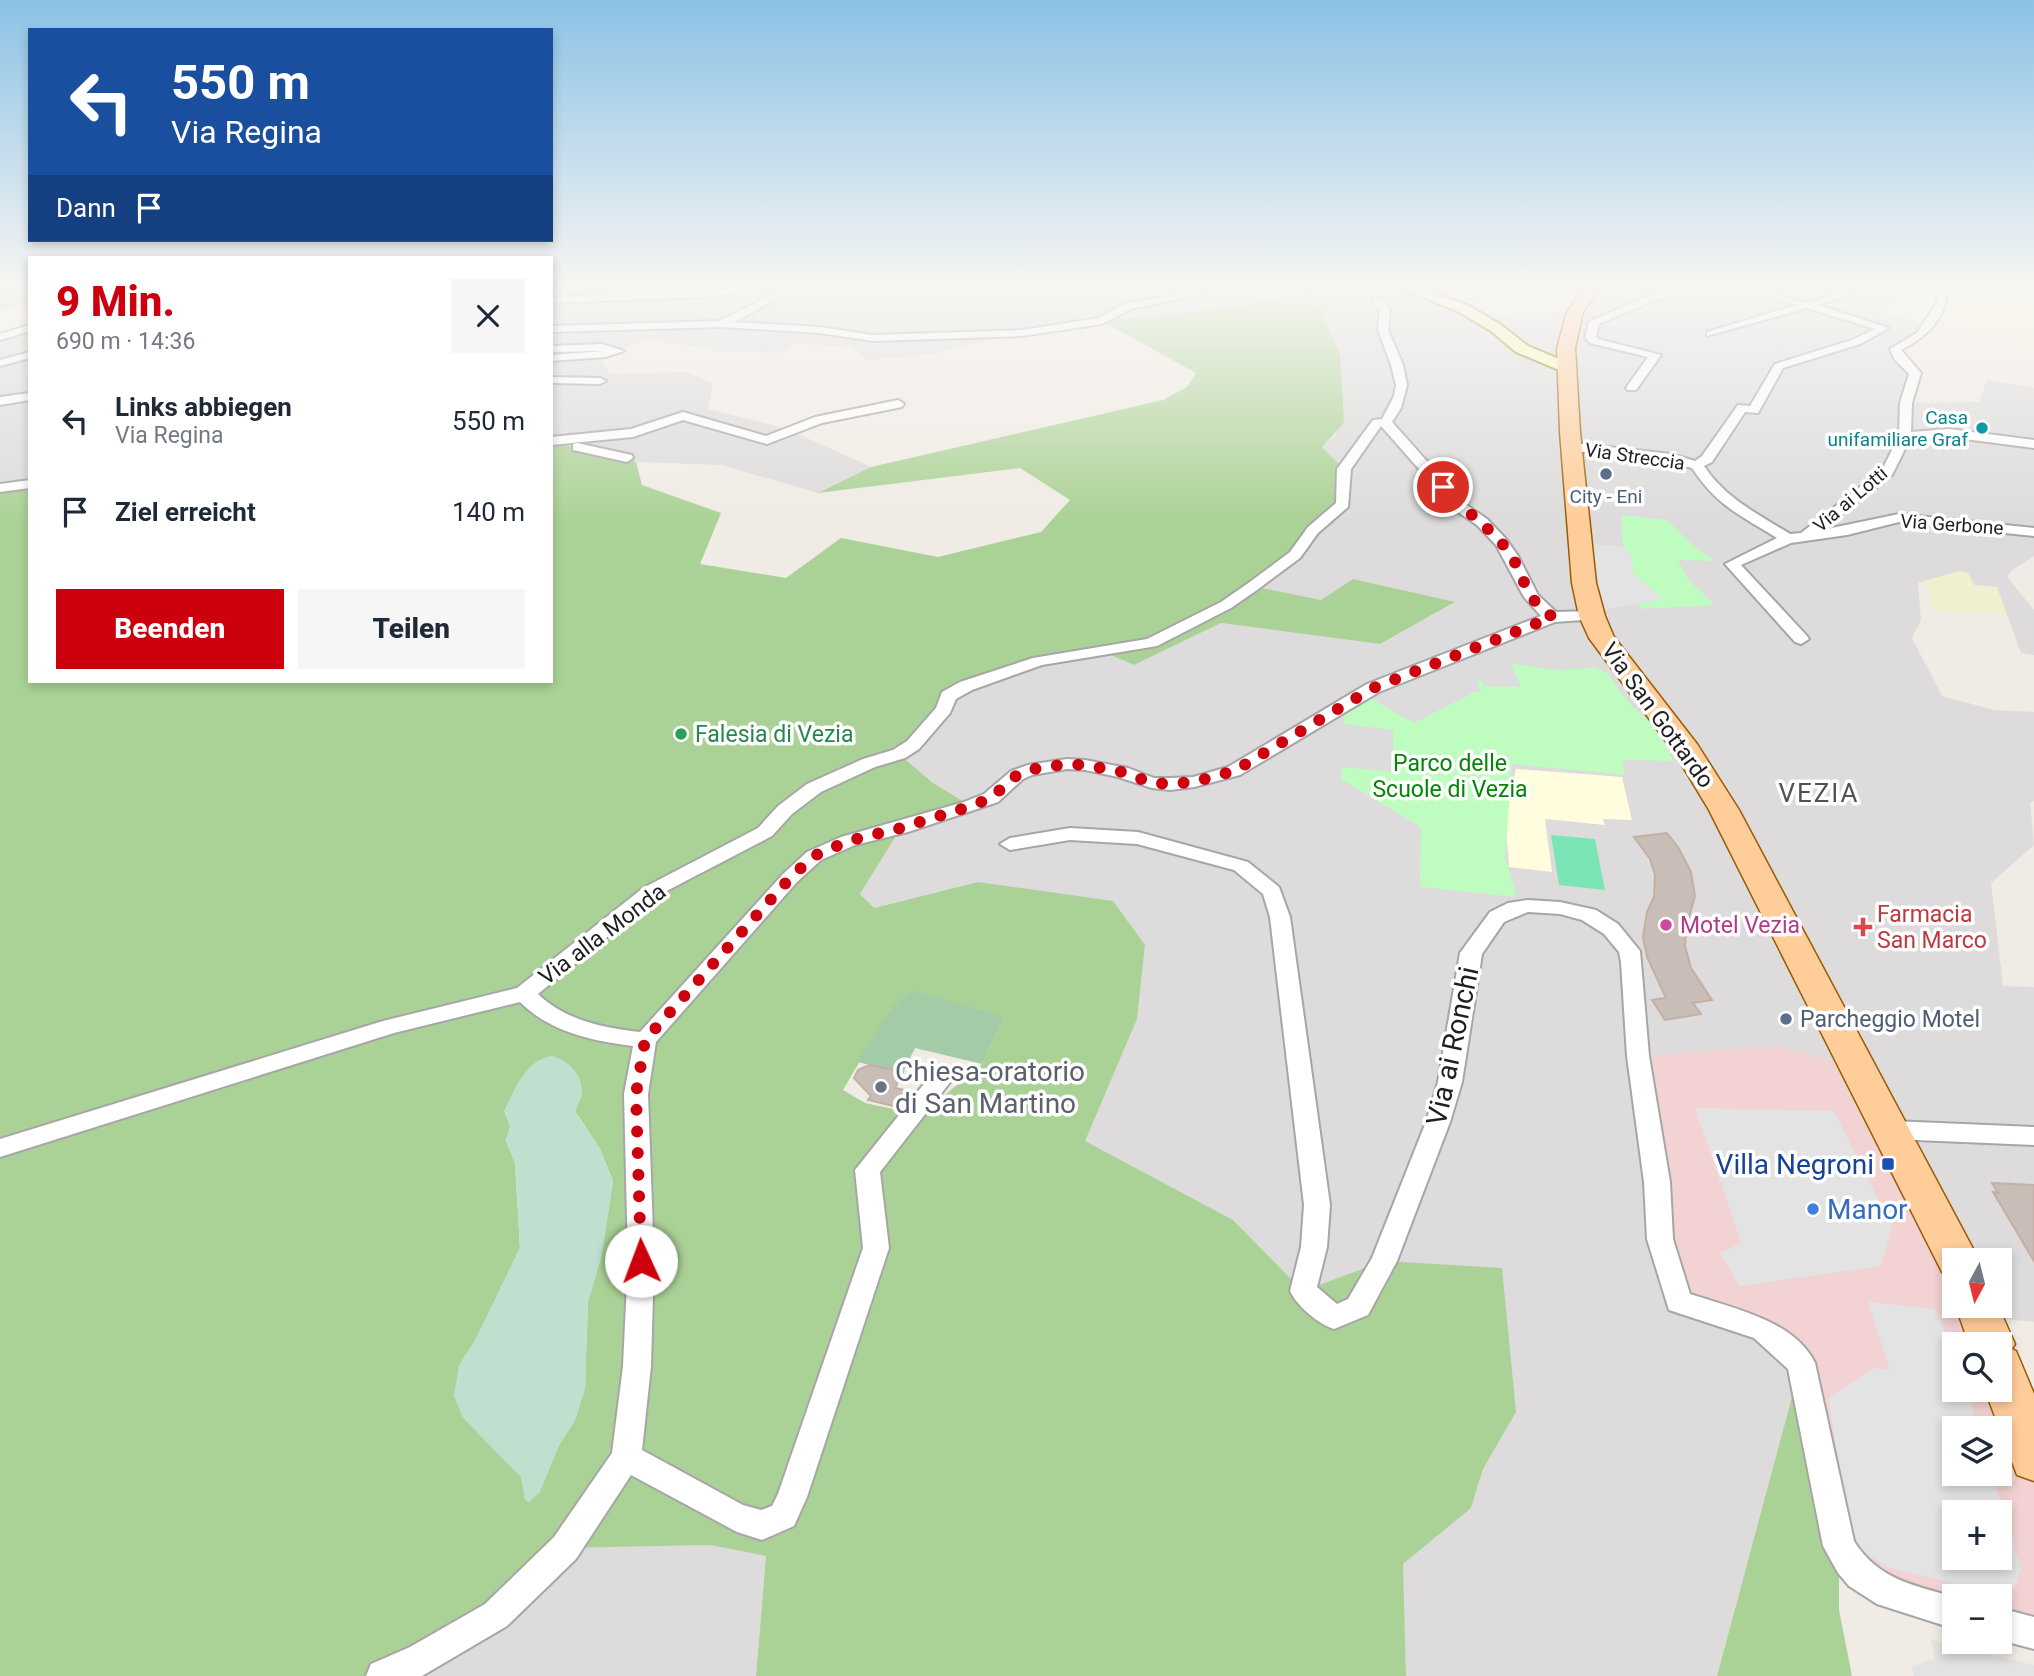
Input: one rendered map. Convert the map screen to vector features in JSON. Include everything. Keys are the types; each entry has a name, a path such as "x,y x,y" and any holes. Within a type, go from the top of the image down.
{"main road":[{"name":"Via San Gottardo","path":"1567,365 1584,583 1592,615 1613,654 1662,715 1706,779 1892,1130 1951,1248"},
{"path":"2012,1398 2034,1459"}],"street":[{"path":"1399,365 1402,373 1401,387 1386,422 1460,507 1473,515 1505,548 1533,602 1553,617"},
{"path":"1632,388 1648,365"},
{"name":"Via Streccia","path":"1697,465 1707,458 1782,365"},
{"name":"Via ai Lotti","path":"1806,535 1886,472 1905,436 1906,403 1915,373 1907,365"},
{"path":"553,380 600,381"},
{"path":"0,401 28,396"},
{"path":"553,442 634,433 683,416 767,440 819,420 898,404"},
{"name":"Via alla Monda","path":"0,1148 391,1026 524,994 650,892 747,844 765,832 785,810 814,788 869,763 899,754 913,745 944,709 948,696 957,691 1039,661 1151,643 1226,605 1295,555 1313,530 1343,504 1343,469 1377,423 1386,422"},
{"path":"1957,434 2034,451"},
{"path":"1905,436 1957,434 2034,444"},
{"path":"553,442 595,449 627,458"},
{"name":"Via Streccia","path":"1572,447 1671,458 1697,465 1713,489 1728,502 1788,538"},
{"path":"0,488 28,484"},
{"name":"Via Gerbone","path":"1801,639 1732,565 1788,538 1847,531 1905,518 1968,527 2007,527 2034,532"},
{"path":"383,1676 422,1659 496,1615 565,1548 625,1457 637,1366 641,1261 636,1094 645,1040 790,878 814,856 848,841 901,828 991,798 1017,775 1028,770 1067,764 1085,765 1122,772 1152,783 1170,784 1194,782 1234,771 1373,688 1553,617 1592,615"},
{"name":"Via ai Ronchi","path":"1010,844 1070,834 1138,838 1241,866 1272,891 1280,917 1317,1205 1314,1247 1303,1291 1334,1318 1358,1307 1384,1261 1438,1122 1450,1082 1471,953 1489,926 1505,912 1515,908 1545,906 1589,915 1612,929 1623,941 1632,962 1638,1056 1657,1182 1660,1239 1679,1302 1763,1329 1801,1363 1839,1546 1844,1556 1859,1576 1871,1585 1895,1596 1942,1609"},
{"path":"524,994 537,1009 571,1025 618,1038 645,1040"},
{"path":"625,1457 737,1518 762,1525 783,1516 792,1497 876,1248 867,1170 939,1081"},
{"path":"1892,1130 2034,1136"},
{"path":"2012,1627 2034,1633"}],"shaded area":[{"path":"0,365 28,365 28,484 0,488"},
{"path":"553,365 605,365 611,374 686,372 713,383 708,409 787,429 871,467 818,493 721,465 636,462 553,444"},
{"path":"1325,365 1909,365 1906,403 1979,402 1987,380 2034,388 2034,556 2012,570 2007,577 2034,610 2034,655 2021,653 1997,588 1974,585 1968,573 1961,571 1918,583 1921,620 1912,638 1942,696 1994,710 2034,712 2034,801 2030,802 2034,845 1991,883 2003,986 2034,987 2034,1322 1998,1318 2012,1318 2012,1248 1950,1248 1936,1216 1763,1329 1801,1363 1717,1676 1406,1676 1402,1564 1471,1508 1483,1469 1516,1412 1303,1291 1233,1220 1084,1141 1137,1019 1145,945 978,882 873,908 860,894 901,828 970,805 933,783 899,754 948,696 1000,673 1101,651 1134,665 1221,623 1380,644 1454,603 1353,579 1321,600 1252,587 1322,447 1336,435"},
{"path":"1590,543 1623,547 1631,556 1633,573 1663,599 1604,610 1596,589"},
{"path":"1516,769 1622,777 1632,820 1603,819 1605,825 1545,819 1552,872 1509,867 1505,817"},
{"path":"1774,1046 1838,1062 1948,1248 1942,1248 1942,1318 1980,1318 1987,1332 1942,1332 1942,1402 2006,1402 2034,1461 2034,1633 2012,1627 2012,1584 1942,1584 1942,1608 1859,1576 1801,1363 1763,1329 1679,1302 1638,1056"},
{"path":"1695,1108 1834,1111 1892,1227 1881,1266 1739,1286 1720,1253 1741,1243"},
{"path":"1868,1302 1936,1309 1945,1332 1942,1332 1942,1402 1971,1402 1975,1416 1942,1416 1942,1486 1996,1486 2000,1500 1942,1500 1942,1570 2012,1570 2012,1540 2021,1569 2015,1586 1956,1584 1886,1567 1861,1549 1851,1533 1828,1398 1874,1368 1890,1370"},
{"path":"710,1545 766,1555 756,1676 383,1676 565,1548"},
{"path":"1931,1640 1942,1643 1942,1654 1989,1654 2034,1665 2034,1676 1914,1676 1912,1667 1935,1658"}],"green space":[{"path":"1182,365 1341,365 1344,423 1322,447 1344,469 1343,504 1295,555 1252,586 1321,600 1353,579 1455,602 1380,644 1221,623 1134,665 1101,651 1039,661 966,686 899,754 933,783 971,806 901,828 860,894 874,908 978,882 1113,901 1145,945 1137,1019 1085,1141 1233,1220 1303,1291 1384,1261 1502,1268 1516,1412 1483,1469 1471,1508 1403,1564 1406,1676 756,1676 766,1556 710,1545 565,1548 383,1676 0,1676 0,488 28,484 28,683 553,683 553,444 605,452 636,462 642,485 721,513 700,564 786,578 841,538 938,557 1041,532 1070,500 1020,468 818,493 871,467 1163,400 1187,387 1196,373","holes":["891,1008 1004,1017 982,1064 921,1115 865,1103 843,1090","575,1111 600,1149 613,1181 601,1258 588,1301 585,1388 575,1420 559,1445 539,1493 525,1499 522,1477 454,1396 463,1359 476,1339 520,1248 515,1163 506,1141 510,1127"]},
{"path":"1621,515 1667,520 1698,550 1717,561 1678,560 1688,579 1715,605 1642,609 1638,604 1662,599 1633,573 1631,556 1623,547"},
{"path":"1961,571 1968,573 1974,585 1997,587 2006,612 1951,613 1932,608 1930,594 1923,581"},
{"name":"Parco delle Scuole di Vezia","path":"1511,663 1555,670 1595,668 1607,673 1630,704 1656,728 1674,761 1623,760 1625,775 1512,764 1505,857 1517,897 1420,887 1421,827 1341,779 1342,767 1393,772 1393,730 1344,724 1344,717 1335,710 1363,694 1414,723 1482,691 1476,681 1481,680 1484,686 1521,687"},
{"path":"1551,835 1595,839 1605,890 1559,885"},
{"path":"912,990 1004,1017 982,1064 915,1048 903,1072 857,1062 891,1008"},
{"path":"551,1056 564,1061 577,1074 582,1095 575,1112 600,1149 613,1181 601,1258 588,1301 585,1388 575,1420 559,1445 539,1493 529,1502 525,1500 521,1477 463,1418 454,1396 459,1365 476,1339 520,1248 515,1163 506,1141 510,1127 504,1111 527,1070"},
{"path":"1801,1363 1839,1546 1839,1610 1852,1676 1717,1676"}],"building":[{"name":"Motel Vezia","path":"1667,833 1691,872 1695,896 1686,928 1685,946 1691,968 1712,1000 1693,1003 1701,1014 1665,1020 1652,1000 1666,998 1647,957 1643,937 1647,912 1654,897 1655,875 1650,859 1634,837"},
{"name":"Chiesa-oratorio di San Martino","path":"869,1065 903,1072 895,1088 914,1092 901,1108 868,1100 871,1096 854,1078 858,1070"},
{"path":"1992,1183 2034,1185 2034,1261 1993,1192 1998,1193"}],"place":[{"name":"Casa unifamiliare Graf","path":"1982,428"},
{"name":"City - Eni","path":"1606,474"},
{"name":"Falesia di Vezia","path":"681,734"},
{"name":"Motel Vezia","path":"1666,925"},
{"name":"Farmacia San Marco","path":"1863,927"},
{"name":"Parcheggio Motel","path":"1786,1019"},
{"name":"Chiesa-oratorio di San Martino","path":"881,1087"},
{"name":"Villa Negroni","path":"1888,1164"},
{"name":"Manor","path":"1813,1209"}],"district":[{"name":"VEZIA","path":"1819,793"}],"route":[{"path":"641,1261 636,1094 645,1040 790,878 814,856 848,841 901,828 991,798 1017,775 1028,770 1067,764 1085,765 1122,772 1152,783 1170,784 1194,782 1234,771 1373,688 1553,617 1533,602 1505,548 1473,515 1460,507 1443,487"}]}
